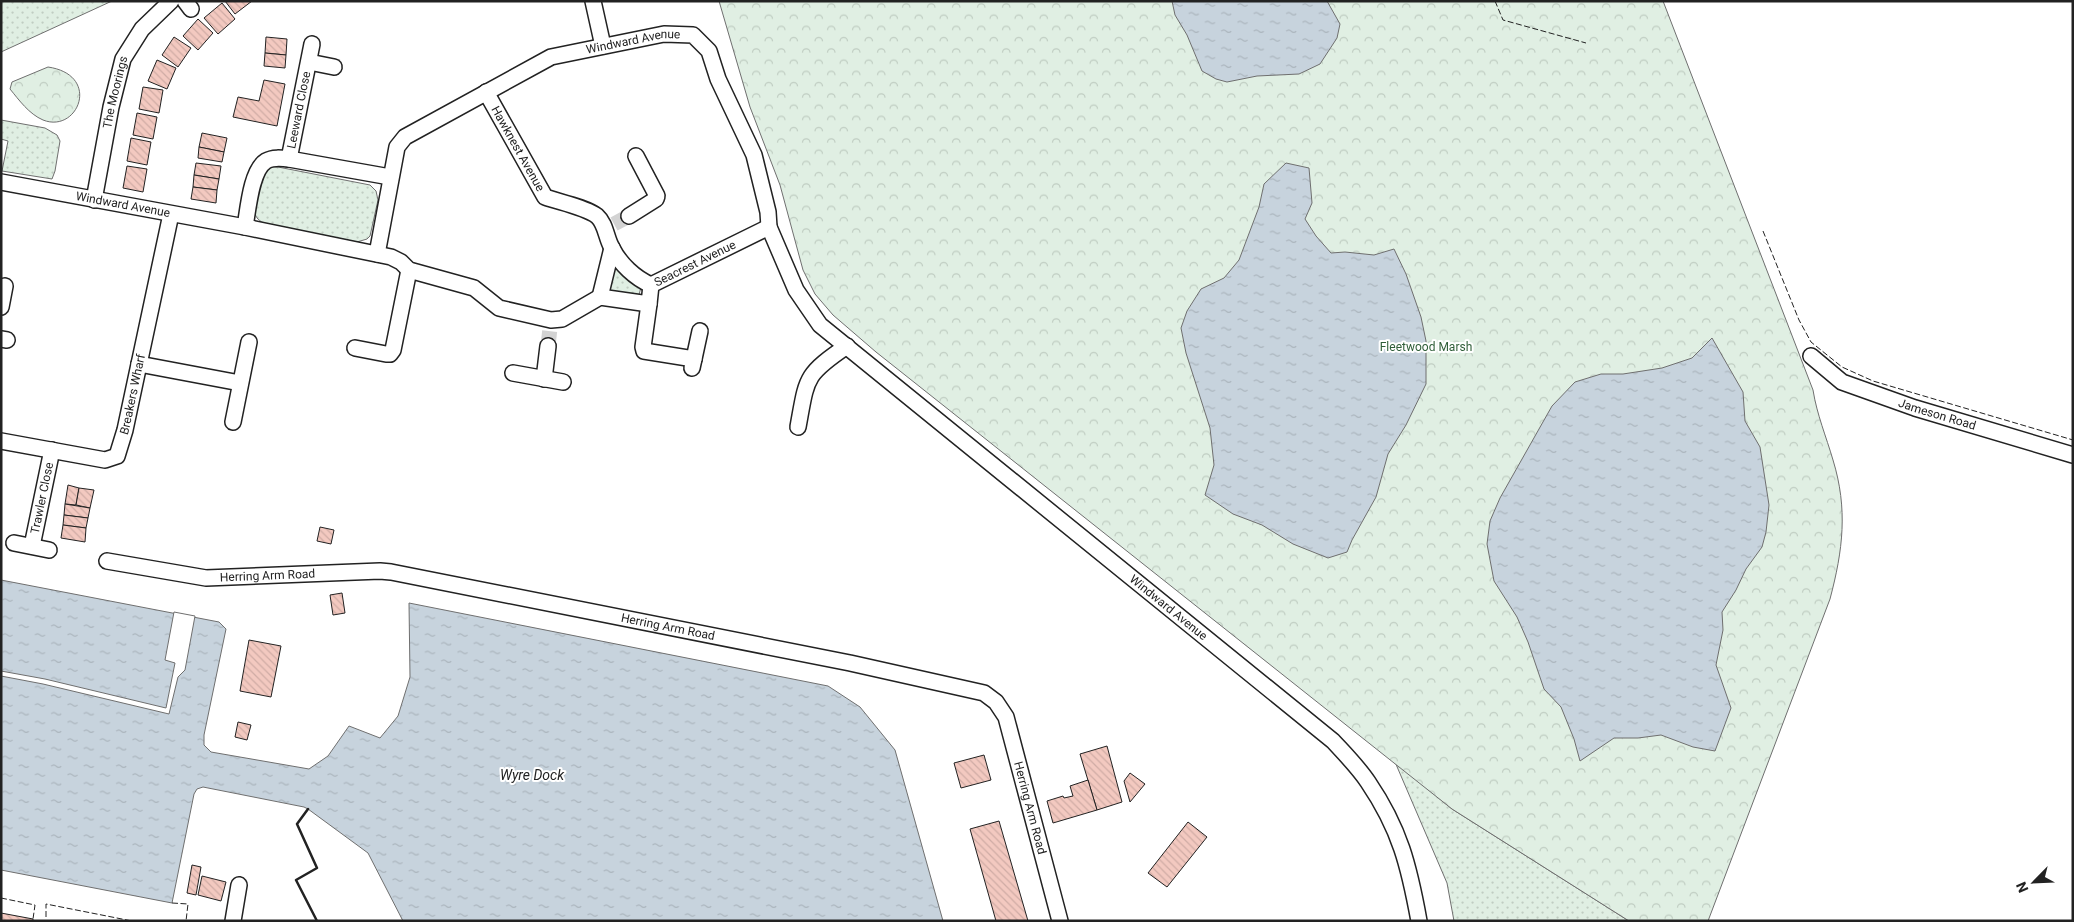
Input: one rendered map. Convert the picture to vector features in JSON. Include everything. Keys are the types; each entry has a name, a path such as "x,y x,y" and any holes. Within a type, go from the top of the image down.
{"street":[{"name":"The Moorings","path":"94,200 111,107 123,59 142,28 171,1"},
{"path":"593,1 603,46"},
{"name":"Windward Avenue","path":"1,182 245,227 377,254 390,177 397,147 404,137 551,58 664,34 693,35 709,51 718,79 754,155 768,212 769,227 796,290 820,325 1333,741 1367,780 1392,823 1410,872 1419,921"},
{"name":"Leeward Close","path":"289,158 312,44"},
{"name":"Leeward Close","path":"309,62 334,67"},
{"name":"Hawknest Avenue","path":"486,92 545,197 597,216 610,226 612,248 629,270 640,280 651,285"},
{"path":"629,216 656,200 657,196 636,156"},
{"path":"245,227 255,175 260,165 268,160 289,158 390,177"},
{"name":"Breakers Wharf","path":"1,440 105,460 117,456 171,214"},
{"name":"Seacrest Avenue","path":"600,297 649,304 651,285 769,227"},
{"path":"377,254 396,259 408,270 474,288 499,308 550,324 600,297 612,248"},
{"path":"355,348 386,354 390,354 393,350 408,270"},
{"path":"1,307 7,287"},
{"path":"649,304 644,351 693,364 700,331"},
{"path":"233,422 249,342"},
{"path":"544,379 548,346"},
{"path":"798,427 805,388 809,378 824,362 847,346"},
{"name":"Jameson Road","path":"1811,356 1842,382 1914,408 2073,455"},
{"path":"139,364 240,383"},
{"path":"513,373 563,382"},
{"name":"Trawler Close","path":"32,546 52,450"},
{"name":"Trawler Close","path":"14,543 49,550"},
{"name":"Herring Arm Road","path":"108,561 206,578 375,571 391,572 840,661 984,693 996,702 1006,717 1060,921"},
{"path":"233,921 239,885"}],"green space":[{"path":"1,1 112,1 1,52"},
{"name":"Fleetwood Marsh","path":"719,1 1663,1 1813,390 1819,417 1838,478 1842,513 1841,546 1830,599 1708,921 1629,921 1452,809 876,352 833,315 815,294 803,270 780,185 750,107"},
{"path":"48,67 65,72 75,81 79,91 79,102 74,111 66,119 55,122 43,120 33,114 10,89 12,82"},
{"path":"1,120 45,128 57,135 60,141 52,179 2,171 8,141 1,139"},
{"path":"271,167 370,185 376,191 378,200 370,236 357,242 261,222 255,214 256,201 261,180"},
{"path":"614,266 622,268 634,285 641,287 638,299 609,292"},
{"path":"1395,762 1452,809 1629,921 1454,921 1447,883"}],"water":[{"path":"1172,1 1327,1 1340,24 1337,38 1320,64 1299,74 1257,76 1227,82 1216,79 1202,71 1187,35 1175,15"},
{"path":"1286,163 1309,168 1312,203 1305,219 1316,236 1331,253 1345,252 1374,255 1394,249 1406,274 1421,317 1426,341 1426,384 1406,425 1388,454 1376,497 1347,552 1328,558 1293,544 1262,525 1233,514 1205,495 1214,465 1210,428 1186,353 1181,328 1187,311 1201,289 1224,278 1239,260 1259,207 1264,184"},
{"path":"1712,338 1743,392 1745,421 1760,447 1769,505 1762,547 1746,569 1736,590 1722,612 1723,630 1716,665 1731,708 1715,751 1693,747 1661,735 1638,738 1614,738 1580,761 1574,739 1561,707 1544,689 1528,642 1517,617 1494,581 1487,544 1490,521 1500,498 1552,406 1575,382 1601,374 1623,374 1662,368 1692,358"},
{"name":"Wyre Dock","path":"1,580 219,622 226,629 204,735 204,745 211,752 309,769 328,756 349,726 380,738 398,716 410,677 409,603 828,686 860,707 895,750 943,921 403,921 368,853 308,809 203,787 197,789 194,794 172,903 1,870"}],"pier":[{"path":"174,612 195,616 185,670 178,677 169,714 1,676 1,671 45,679 166,708 175,663 165,660"}],"building":[{"path":"225,1 252,1 235,14"},
{"path":"222,3 235,19 218,34 204,18"},
{"path":"198,19 213,33 198,50 183,36"},
{"path":"174,37 191,48 178,67 162,55"},
{"path":"266,37 287,39 286,55 265,53"},
{"path":"265,53 286,55 285,68 264,66"},
{"path":"157,60 176,68 167,89 148,81"},
{"path":"264,80 285,84 277,126 233,117 238,97 259,101"},
{"path":"143,87 163,90 159,113 139,109"},
{"path":"137,113 157,117 153,139 133,135"},
{"path":"202,133 227,138 224,152 199,147"},
{"path":"131,138 151,142 147,165 127,161"},
{"path":"199,147 224,152 222,162 198,158"},
{"path":"196,163 221,166 219,179 194,175"},
{"path":"127,166 147,169 143,192 123,188"},
{"path":"194,175 219,179 217,190 193,187"},
{"path":"193,187 217,190 216,203 191,199"},
{"path":"68,485 79,488 76,505 65,504"},
{"path":"79,488 94,490 90,508 76,505"},
{"path":"65,504 90,508 88,518 64,515"},
{"path":"64,515 88,518 86,528 63,525"},
{"path":"63,525 86,528 85,542 61,538"},
{"path":"320,527 334,530 331,544 317,541"},
{"path":"342,593 345,613 333,615 330,595"},
{"path":"249,640 281,646 271,697 240,691"},
{"path":"238,722 251,725 247,740 235,737"},
{"path":"1107,746 1122,802 1097,810 1080,754"},
{"path":"984,755 991,780 961,788 954,763"},
{"path":"1130,773 1145,784 1130,802 1124,781"},
{"path":"1088,780 1097,810 1053,823 1047,801 1063,796 1064,798 1073,796 1070,786"},
{"path":"999,821 1028,921 996,921 970,829"},
{"path":"1188,822 1207,837 1167,887 1148,873"},
{"path":"192,865 201,867 196,895 187,893"},
{"path":"202,876 226,882 221,901 198,895"},
{"path":"1,913 33,919 33,921 1,921"}],"tunnel":[{"path":"614,224 629,216"},
{"path":"548,346 550,328"}],"fence":[{"path":"1495,1 1503,20 1586,43"},
{"path":"1763,231 1799,320 1811,342 1842,367 1873,381 2073,440"},
{"path":"1,898 35,905 33,919"},
{"path":"172,903 188,904 186,921"},
{"path":"46,917 46,904 132,921"}],"wall":[{"path":"308,809 297,824 317,868 296,880 317,921"}]}
